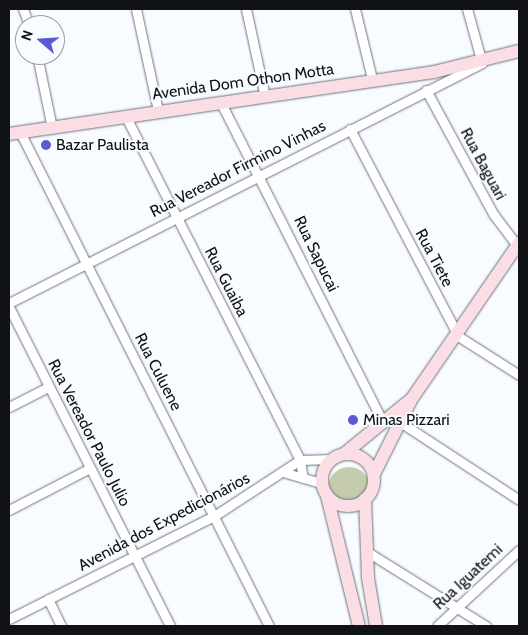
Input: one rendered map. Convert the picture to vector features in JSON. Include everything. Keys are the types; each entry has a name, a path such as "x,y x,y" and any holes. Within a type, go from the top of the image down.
{"main road":[{"name":"Avenida Dom Othon Motta","path":"14,133 126,117 158,110 265,97 482,63 519,51"},
{"path":"327,496 339,504 353,506 366,499 373,488 374,474 411,400 458,336 518,246"},
{"path":"359,626 327,496 322,483 324,469 382,420 411,400"},
{"path":"338,456 357,455 374,474"},
{"path":"366,499 366,551 376,626"}],"street":[{"path":"136,9 158,110"},
{"path":"246,9 265,97"},
{"path":"354,9 372,79"},
{"path":"467,9 482,63"},
{"name":"Rua Vereador Firmino Vinhas","path":"9,302 482,63"},
{"path":"39,65 52,128"},
{"name":"Rua Baguari","path":"426,90 494,215 518,246"},
{"name":"Rua Sapucai","path":"221,103 260,175 382,420"},
{"name":"Rua Guaiba","path":"126,117 300,460 303,478"},
{"name":"Rua Tiete","path":"350,129 458,336 519,375"},
{"name":"Rua Culuene","path":"14,133 87,264 269,626"},
{"name":"Rua Vereador Paulo Julio","path":"9,307 170,626"},
{"path":"9,407 48,387"},
{"path":"400,422 519,500"},
{"path":"300,460 338,456"},
{"name":"Avenida dos Expedicionários","path":"9,619 214,516 286,473 300,460"},
{"path":"9,510 90,468"},
{"path":"286,473 322,483"},
{"name":"Rua Iguatemi","path":"437,626 519,550"},
{"path":"366,551 486,626"},
{"path":"48,600 61,626"}],"green space":[{"path":"349,467 364,473 370,488 364,503 349,509 334,503 328,488 334,473"}],"place":[{"name":"Bazar Paulista","path":"46,145"},
{"name":"Minas Pizzari","path":"353,420"}]}
